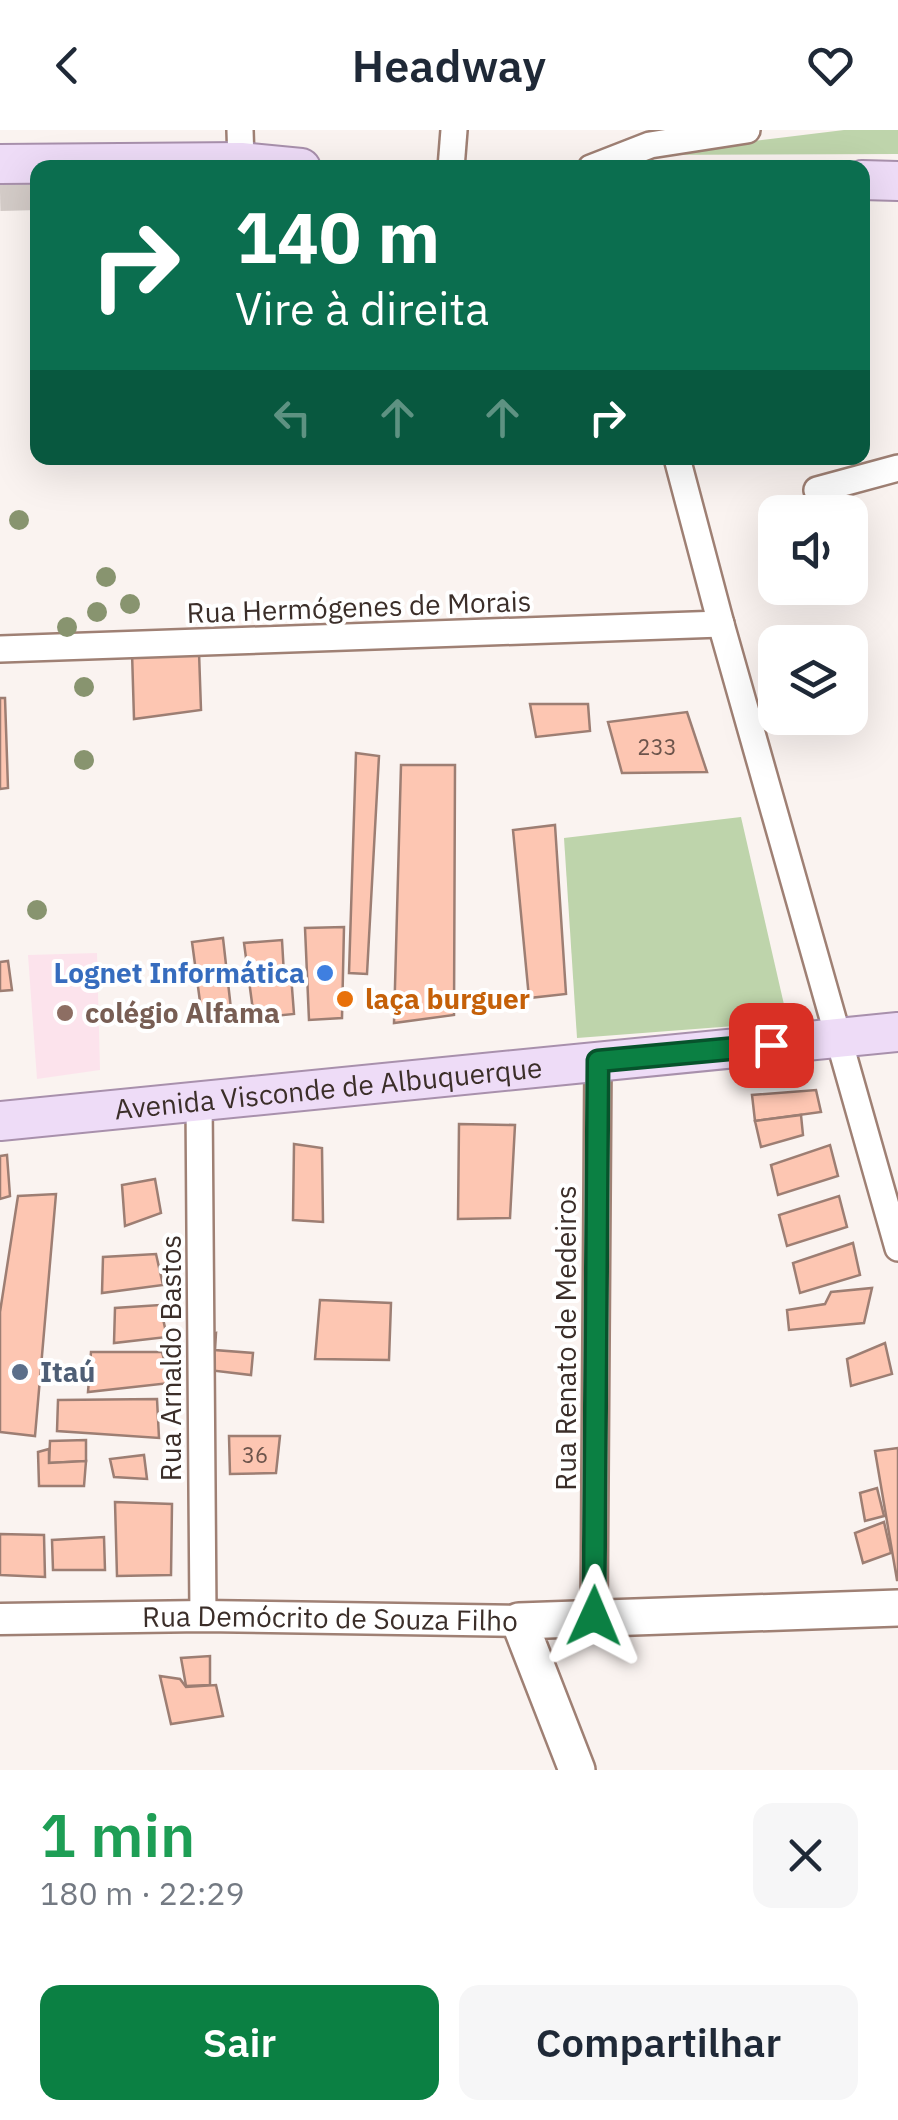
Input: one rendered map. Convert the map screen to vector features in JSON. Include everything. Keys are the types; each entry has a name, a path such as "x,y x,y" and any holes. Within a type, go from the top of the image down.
{"main road":[{"path":"54,160 241,146 279,160"},
{"path":"0,164 30,162"},
{"path":"870,180 898,181"},
{"name":"Avenida Visconde de Albuquerque","path":"0,1121 898,1032"},
{"name":"Rua Demócrito de Souza Filho","path":"519,1621 898,1608"},
{"path":"519,1621 577,1770"}],"street":[{"path":"452,160 454,130"},
{"path":"611,160 650,145 747,130"},
{"path":"679,465 720,624 898,1248"},
{"path":"817,490 898,468"},
{"name":"Rua Hermógenes de Morais","path":"0,649 720,624"},
{"name":"Rua Renato de Medeiros","path":"594,1616 598,1061"},
{"name":"Rua Arnaldo Bastos","path":"199,1099 203,1616"},
{"name":"Rua Demócrito de Souza Filho","path":"0,1619 203,1616 519,1621"}],"shaded area":[{"name":"colégio Alfama","path":"97,953 100,1070 37,1079 28,955"}],"green space":[{"path":"844,130 898,130 898,154 637,155"},
{"path":"741,817 788,1022 577,1038 564,838"}],"building":[{"path":"132,652 199,652 201,710 134,719"},
{"path":"0,698 5,698 8,788 0,789"},
{"path":"530,704 588,704 590,731 536,737"},
{"path":"687,712 707,772 622,773 608,722"},
{"path":"356,753 379,756 367,974 349,973"},
{"path":"401,765 455,765 454,1015 394,1023"},
{"path":"555,825 566,994 529,998 513,830"},
{"name":"Lognet Informática","path":"344,927 342,1018 309,1020 305,928"},
{"path":"223,938 232,1018 203,1024 192,942"},
{"path":"282,940 284,975 291,975 294,1014 254,1018 244,943"},
{"path":"8,961 12,990 0,991 0,962"},
{"path":"816,1090 821,1112 755,1121 752,1095"},
{"path":"801,1115 803,1135 761,1147 755,1121"},
{"path":"459,1124 515,1125 510,1218 458,1219"},
{"path":"294,1144 322,1148 323,1222 293,1220"},
{"path":"830,1145 838,1176 778,1195 771,1165"},
{"path":"7,1155 10,1196 0,1199 0,1156"},
{"path":"155,1179 161,1213 125,1226 122,1185"},
{"name":"Itaú","path":"56,1194 35,1436 0,1432 0,1312 18,1196"},
{"path":"839,1196 847,1227 787,1246 779,1215"},
{"path":"853,1243 860,1275 800,1293 793,1263"},
{"path":"156,1254 163,1285 102,1293 103,1257"},
{"path":"872,1288 864,1323 789,1330 787,1310 825,1304 831,1292"},
{"path":"320,1300 391,1303 389,1360 315,1359"},
{"path":"160,1305 167,1337 114,1343 115,1308"},
{"path":"216,1333 215,1350 253,1353 251,1375 208,1370 207,1336"},
{"path":"885,1343 892,1374 851,1386 847,1359"},
{"path":"91,1352 162,1352 170,1383 88,1392"},
{"path":"157,1399 159,1438 57,1431 58,1400"},
{"path":"229,1436 280,1436 276,1473 230,1474"},
{"path":"86,1440 86,1461 49,1463 50,1441"},
{"path":"898,1448 898,1580 897,1580 875,1451"},
{"path":"49,1449 49,1463 86,1461 84,1486 39,1486 38,1452"},
{"path":"144,1455 147,1479 114,1477 110,1459"},
{"path":"877,1488 884,1516 865,1521 860,1493"},
{"path":"115,1502 172,1504 171,1575 117,1576"},
{"path":"884,1522 891,1553 863,1563 855,1533"},
{"path":"0,1534 44,1535 45,1577 0,1575"},
{"path":"104,1537 105,1570 53,1570 52,1540"},
{"path":"210,1656 210,1685 186,1686 181,1658"},
{"path":"160,1676 180,1679 186,1687 216,1685 223,1716 171,1724"}],"tunnel":[{"path":"0,192 30,191"}],"place":[{"name":"Lognet Informática","path":"325,973"},
{"name":"laça burguer","path":"345,999"},
{"name":"colégio Alfama","path":"65,1013"},
{"name":"Itaú","path":"20,1372"}],"route":[{"path":"594,1616 598,1061 771,1045"}]}
